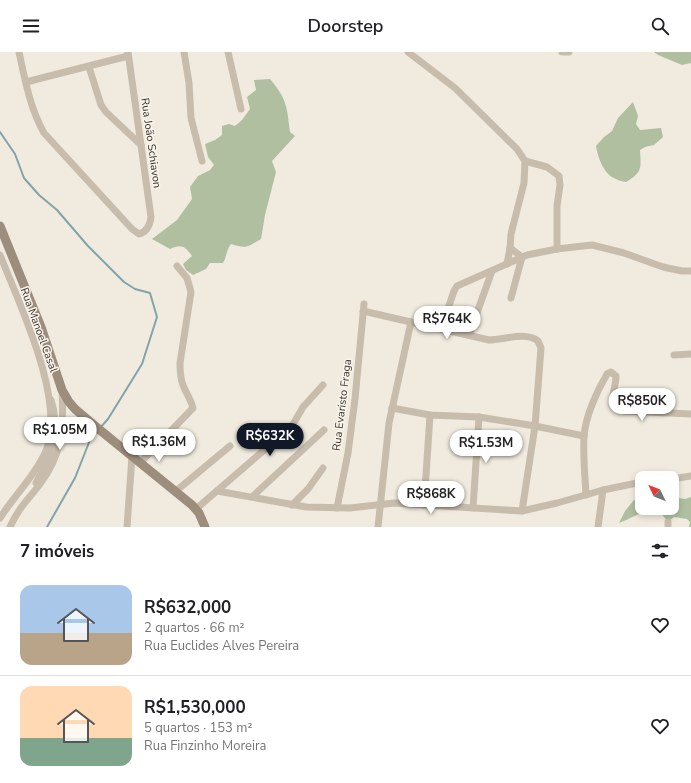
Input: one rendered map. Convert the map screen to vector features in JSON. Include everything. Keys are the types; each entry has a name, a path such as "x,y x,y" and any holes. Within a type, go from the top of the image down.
{"street":[{"path":"19,52 26,82 89,67 128,54"},
{"path":"184,52 189,83 191,118 202,161"},
{"path":"228,52 241,109"},
{"path":"408,52 455,88 520,152 525,161 524,183 513,226 507,264"},
{"path":"562,52 570,52"},
{"name":"Rua João Schiavon","path":"26,82 33,108 44,133 132,229 139,234 150,225 151,217 128,54"},
{"path":"89,67 101,105 106,112 141,145"},
{"path":"525,161 547,167 559,176 560,185 557,206 557,249"},
{"path":"0,226 52,356 62,390 63,408 62,432 59,448 45,476 15,515 10,527"},
{"path":"441,329 457,286 527,255 557,249 592,245 624,253 663,267 682,271 691,271"},
{"path":"510,248 522,257"},
{"name":"Rua Manoel Casal","path":"0,255 41,361 48,390 50,427 46,452 30,478 0,518"},
{"path":"510,298 522,257"},
{"path":"141,462 193,408 182,384 180,373 180,362 191,292 187,278 177,266"},
{"path":"470,335 492,271"},
{"name":"Rua Evaristo Fraga","path":"337,508 348,453 364,308 411,322"},
{"path":"378,527 392,408 411,322 489,340 529,336 538,341 541,348 535,426 522,512"},
{"path":"674,355 691,354"},
{"path":"586,495 584,436 586,422 595,398 607,374 611,372 616,376 613,403 617,408 624,412 691,414"},
{"path":"196,508 218,491 292,426 303,407 323,385"},
{"path":"22,505 44,468 55,436 56,422 54,409 48,390"},
{"path":"62,390 76,409 196,508 205,527"},
{"path":"392,408 430,415 479,417 584,436"},
{"path":"424,505 430,415"},
{"path":"473,508 479,417"},
{"path":"252,496 324,430"},
{"path":"176,491 230,446"},
{"path":"126,527 132,456"},
{"path":"292,505 308,489 324,468"},
{"path":"679,478 691,476"},
{"path":"218,491 252,496 292,505 337,508 394,503 522,512 603,490 635,483"},
{"path":"598,527 603,490"}],"green space":[{"path":"654,52 691,52 691,63 682,65"},
{"path":"270,79 283,98 287,110 290,132 295,136 272,161 276,172 265,215 261,239 244,247 231,244 223,263 210,263 206,269 193,275 186,270 183,264 192,256 185,248 180,246 170,249 152,239 177,220 192,199 190,187 198,176 210,170 214,165 208,157 205,144 222,135 222,126 229,124 235,126 242,120 250,109 247,97 256,90 254,80"},
{"path":"633,102 638,116 636,124 640,130 661,128 663,137 654,145 640,150 640,169 636,175 626,182 617,180 608,174 600,161 596,146 612,131 618,118"},
{"path":"691,497 691,527 689,527 690,522 687,519 674,517 668,522 662,515 679,515 679,498 685,499"},
{"path":"634,500 635,515 637,515 619,523 625,511"}],"waterway":[{"path":"0,132 15,154 24,178 39,195 57,210 88,246 124,282 135,289 150,293 157,317 142,364 108,419 100,428"},
{"path":"47,527 75,478 90,440 97,431"}]}
